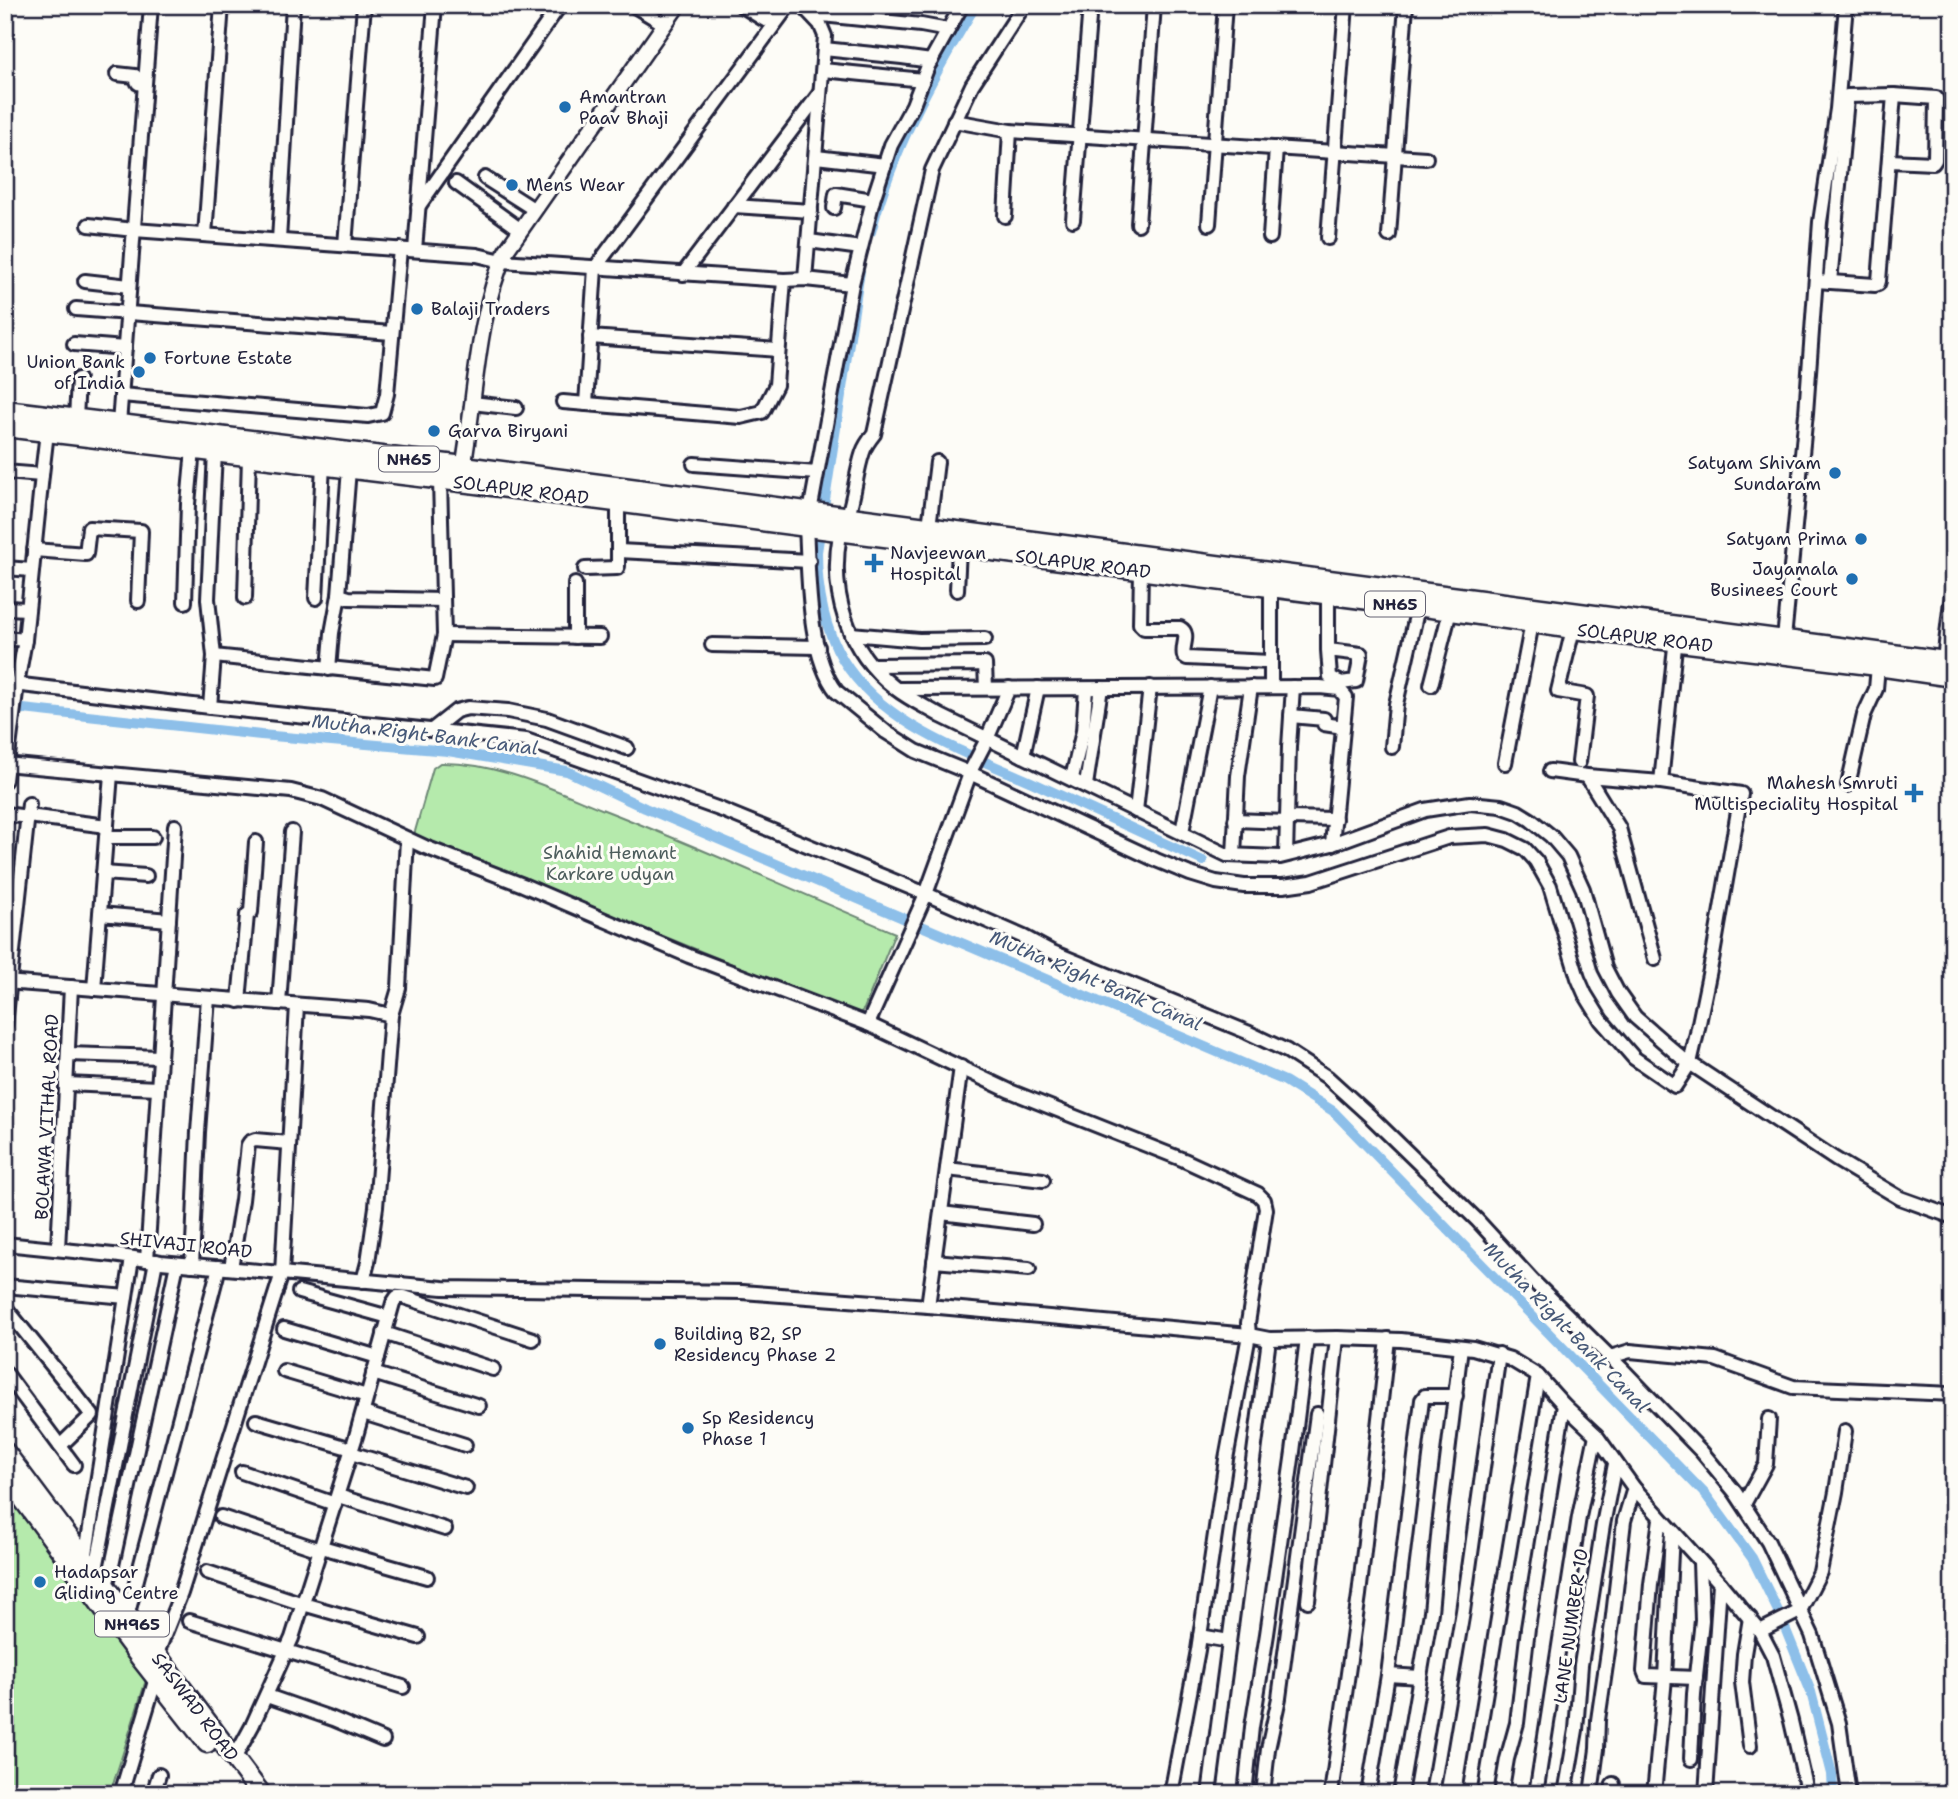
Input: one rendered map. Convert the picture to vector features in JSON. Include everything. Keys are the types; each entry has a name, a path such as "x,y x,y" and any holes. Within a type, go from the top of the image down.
{"highway":[{"name":"SOLAPUR ROAD","path":"5,410 841,524 959,548 1573,629 1784,639 1948,661"},
{"name":"SOLAPUR ROAD","path":"5,427 440,480 462,474 618,503 810,520"},
{"name":"SOLAPUR ROAD","path":"841,524 929,527 1677,634 1953,677"},
{"name":"SASWAD ROAD","path":"5,1452 261,1794"},
{"name":"SASWAD ROAD","path":"5,1475 156,1678 247,1794"}],"main road":[{"path":"462,474 487,304 506,251 678,5"}],"street":[{"path":"118,424 150,5"},
{"path":"205,235 222,5"},
{"path":"279,240 293,5"},
{"path":"345,245 364,5"},
{"path":"415,250 435,5"},
{"path":"418,207 560,5"},
{"path":"633,5 664,24"},
{"path":"741,5 765,20 775,5"},
{"path":"586,404 595,268 789,5"},
{"path":"802,5 823,28 824,49 805,279"},
{"path":"962,5 931,61 914,105 891,145 873,200 852,284 817,473 810,520 808,561 811,611 827,676 837,692 901,743 916,751 971,770 1179,870 1216,882 1244,886 1283,886 1311,882 1449,837 1488,835 1507,840 1525,849 1536,861 1550,886 1578,978 1601,1020 1634,1058 1675,1086 1689,1063 1713,955 1741,794 1661,782 1550,771"},
{"path":"1024,5 972,85 932,170 876,426 863,450 841,524 836,574 844,619 851,634 881,676 897,690 985,743 1023,756 1072,778 1220,853 1280,857 1332,844 1425,810 1470,803 1501,806 1518,812 1551,836 1568,856 1583,889 1605,968 1635,1017 1689,1063 1835,1159 1900,1198 1953,1217"},
{"path":"1073,220 1090,5"},
{"path":"1138,224 1154,5"},
{"path":"1209,224 1225,5"},
{"path":"1328,238 1346,5"},
{"path":"1389,235 1406,5"},
{"path":"1784,639 1806,413 1820,222 1837,109 1846,5"},
{"path":"822,15 948,30"},
{"path":"824,49 931,61"},
{"path":"822,70 923,80"},
{"path":"117,74 135,76 138,83 145,85"},
{"path":"683,274 821,92"},
{"path":"1816,281 1878,284 1894,95"},
{"path":"1837,109 1847,96"},
{"path":"1847,96 1936,98 1936,157 1933,163 1890,161"},
{"path":"1830,282 1847,96"},
{"path":"954,121 1010,131 1426,158"},
{"path":"1005,216 1010,131"},
{"path":"1270,237 1276,148"},
{"path":"816,157 885,164"},
{"path":"485,178 535,210"},
{"path":"456,183 521,230"},
{"path":"834,208 836,194 873,200"},
{"path":"734,206 811,211"},
{"path":"89,225 477,255 502,261 852,284"},
{"path":"808,241 861,248"},
{"path":"121,395 368,416 382,413 387,394 400,249"},
{"path":"563,402 741,418 762,412 776,385 784,280"},
{"path":"85,281 129,286"},
{"path":"76,309 392,333"},
{"path":"590,337 778,350"},
{"path":"74,344 125,348"},
{"path":"76,419 78,379"},
{"path":"472,403 516,408"},
{"path":"5,780 13,724 13,687 25,640 47,432"},
{"path":"185,602 188,504 193,449"},
{"path":"210,707 214,656 208,599 215,452"},
{"path":"245,598 249,457"},
{"path":"929,527 937,462"},
{"path":"694,464 817,473"},
{"path":"316,598 323,465"},
{"path":"329,669 339,595 349,469"},
{"path":"5,472 42,475"},
{"path":"214,656 435,679 444,635 440,480"},
{"path":"584,569 617,568 618,503"},
{"path":"34,550 86,554 89,528 141,531 138,601"},
{"path":"957,590 959,548"},
{"path":"619,551 808,561"},
{"path":"5,568 32,570"},
{"path":"1141,571 1140,624 1144,628 1184,630 1186,634 1182,652 1187,657 1270,662"},
{"path":"575,584 575,637"},
{"path":"1948,661 1953,584"},
{"path":"1271,687 1272,589"},
{"path":"339,595 349,598 443,600"},
{"path":"1328,596 1328,650"},
{"path":"1392,747 1396,704 1418,607"},
{"path":"5,608 28,609"},
{"path":"1431,685 1450,611"},
{"path":"1505,763 1532,623"},
{"path":"1573,629 1558,691 1587,696 1579,762"},
{"path":"851,634 919,640 985,639"},
{"path":"1661,782 1677,634"},
{"path":"444,635 600,637"},
{"path":"5,638 25,640"},
{"path":"712,645 818,647"},
{"path":"873,665 985,664 986,688"},
{"path":"1848,785 1864,715 1876,689 1878,666"},
{"path":"13,687 526,740 722,810 1287,1051 1326,1077 1370,1116 1477,1220 1532,1281 1611,1357 1702,1452 1744,1504 1768,1542 1796,1614 1812,1635 1839,1723 1849,1794"},
{"path":"897,690 1150,687 1339,689 1346,697 1332,844"},
{"path":"1136,811 1150,687"},
{"path":"1182,832 1210,687"},
{"path":"1234,855 1238,776 1251,687"},
{"path":"1286,855 1293,687"},
{"path":"868,1024 925,898 971,770 1009,688"},
{"path":"1023,756 1038,688"},
{"path":"1086,786 1101,688"},
{"path":"1072,778 1083,732 1086,689"},
{"path":"432,730 456,711 468,708 508,711 547,719 627,748"},
{"path":"1291,716 1324,719 1324,724 1343,727"},
{"path":"7,764 291,791 322,799 407,839 689,956 868,1024 1010,1091 1184,1160 1258,1194 1264,1200 1266,1209 1248,1323 1249,1335 1226,1459 1200,1636 1171,1794"},
{"path":"94,989 111,774"},
{"path":"1587,776 1619,828 1655,959"},
{"path":"5,1025 11,910 28,813"},
{"path":"5,814 28,813 107,831 153,838"},
{"path":"1236,820 1335,819"},
{"path":"95,1574 152,1261 158,1088 175,826"},
{"path":"279,1003 292,832"},
{"path":"363,1281 369,1262 376,1208 391,1015 399,988 407,839"},
{"path":"239,1001 247,915 251,912 256,842"},
{"path":"103,873 146,876"},
{"path":"100,914 169,920"},
{"path":"8,982 369,1010 391,1015"},
{"name":"BOLAWA VITHAL ROAD","path":"58,1249 71,987"},
{"path":"192,1265 208,998"},
{"path":"156,1656 181,1593 282,1273 297,1004"},
{"path":"68,1054 160,1058"},
{"path":"928,1306 961,1067"},
{"path":"66,1084 158,1088"},
{"path":"127,1617 225,1268 242,1200 248,1145 255,1140 289,1143"},
{"path":"947,1169 1043,1180"},
{"path":"941,1213 1033,1224"},
{"name":"SHIVAJI ROAD","path":"5,1244 177,1264 443,1288 742,1292 928,1306 1269,1339 1388,1339 1461,1346 1499,1354 1538,1376 1596,1435 1615,1464 1660,1519 1750,1618 1765,1628 1797,1746 1806,1794"},
{"path":"95,1574 132,1258"},
{"path":"934,1261 1029,1269"},
{"path":"95,1574 111,1570 177,1264"},
{"path":"5,1286 126,1297"},
{"path":"299,1292 388,1317"},
{"path":"234,1759 288,1651 352,1451 388,1317 397,1297 533,1339"},
{"path":"5,1307 92,1415 60,1446"},
{"path":"284,1328 378,1357"},
{"path":"384,1333 493,1369"},
{"path":"1245,1794 1307,1338"},
{"path":"1308,1601 1337,1338"},
{"path":"1209,1794 1269,1339"},
{"path":"1331,1794 1359,1595 1388,1339"},
{"path":"1400,1794 1431,1612 1461,1346"},
{"path":"1611,1357 1630,1351 1715,1359 1793,1387 1953,1394"},
{"path":"1432,1794 1463,1611 1499,1354"},
{"path":"284,1371 367,1396"},
{"path":"5,1372 74,1465"},
{"path":"373,1373 479,1405"},
{"path":"1469,1794 1538,1376"},
{"path":"1368,1794 1388,1675 1422,1400 1425,1396 1455,1396"},
{"path":"1501,1794 1517,1723 1528,1628 1564,1405"},
{"path":"363,1413 465,1445"},
{"path":"1263,1794 1268,1749 1279,1698 1317,1414"},
{"path":"1744,1504 1766,1464 1769,1419"},
{"path":"256,1421 466,1488"},
{"path":"1765,1628 1796,1614 1820,1572 1845,1431"},
{"path":"1536,1794 1579,1517 1596,1435"},
{"name":"LANE NUMBER 10","path":"1565,1794 1576,1730 1586,1629 1615,1464"},
{"path":"242,1472 445,1529"},
{"path":"1591,1794 1624,1521 1634,1488"},
{"path":"221,1517 427,1577"},
{"path":"1660,1519 1651,1584 1644,1671 1646,1676 1696,1678"},
{"path":"1654,1794 1665,1678 1672,1532"},
{"path":"1691,1759 1702,1620 1700,1562"},
{"path":"207,1572 303,1604 418,1637"},
{"path":"1706,1794 1720,1583"},
{"path":"1750,1618 1742,1682 1750,1746"},
{"path":"189,1621 403,1687"},
{"path":"1586,1629 1610,1633"},
{"path":"1200,1636 1229,1641"},
{"path":"1388,1675 1420,1677"},
{"path":"121,1794 156,1678"},
{"path":"1554,1682 1579,1684"},
{"path":"267,1696 383,1740"},
{"path":"153,1794 159,1775"}],"green space":[{"name":"Shahid Hemant Karkare udyan","path":"440,763 482,767 524,778 677,839 895,933 864,1009 858,1015 414,835 433,768"},
{"name":"Hadapsar Gliding Centre","path":"5,1485 146,1680 110,1794 5,1794"}],"waterway":[{"path":"871,232 890,172 915,115 976,5"},
{"path":"860,271 817,552 823,608 836,648 860,683 881,703 930,736 1203,861"},
{"name":"Mutha Right Bank Canal","path":"5,707 261,735 448,751 567,771 645,808 1285,1081 1333,1111 1706,1495 1752,1558 1779,1613 1811,1692 1832,1774 1833,1794"}],"place":[{"name":"Amantran Paav Bhaji","path":"565,107"},
{"name":"Mens Wear","path":"512,185"},
{"name":"Balaji Traders","path":"417,309"},
{"name":"Fortune Estate","path":"150,358"},
{"name":"Union Bank of India","path":"139,372"},
{"name":"Garva Biryani","path":"434,431"},
{"name":"Satyam Shivam Sundaram","path":"1835,473"},
{"name":"Satyam Prima","path":"1861,539"},
{"name":"Navjeewan Hospital","path":"874,563"},
{"name":"Jayamala Businees Court","path":"1852,579"},
{"name":"Mahesh Smruti Multispeciality Hospital","path":"1914,793"},
{"name":"Building B2, SP Residency Phase 2","path":"660,1344"},
{"name":"Sp Residency Phase 1","path":"688,1428"},
{"name":"Hadapsar Gliding Centre","path":"40,1582"}]}
